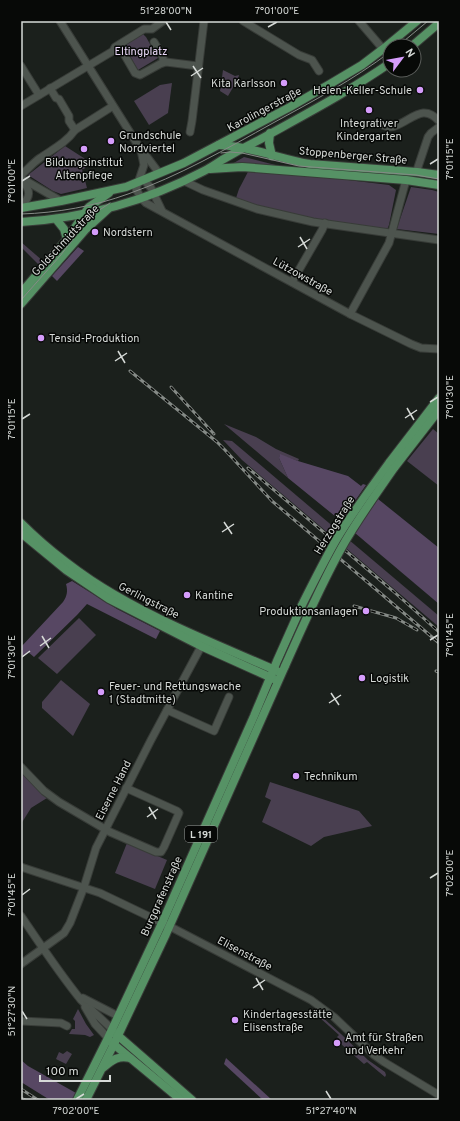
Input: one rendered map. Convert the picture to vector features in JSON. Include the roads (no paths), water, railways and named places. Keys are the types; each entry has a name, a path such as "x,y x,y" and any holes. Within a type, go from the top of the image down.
{"main road":[{"name":"Karolingerstraße","path":"396,38 417,21"},
{"path":"421,38 439,23"},
{"name":"Karolingerstraße","path":"218,145 316,93 362,65 382,50"},
{"path":"243,148 349,90 382,68"},
{"path":"270,133 269,143 272,156"},
{"path":"21,206 61,202 111,191 141,181 184,163 218,145"},
{"name":"Stoppenberger Straße","path":"218,145 243,148 310,164 417,172 439,176"},
{"name":"Stoppenberger Straße","path":"21,222 56,219 109,209 154,194 207,170 243,148"},
{"name":"Stoppenberger Straße","path":"207,170 242,167 406,180 439,185"},
{"name":"Goldschmidtstraße","path":"21,293 67,239 84,214 92,205 111,191"},
{"name":"Goldschmidtstraße","path":"22,302 86,229 109,209"},
{"path":"56,219 65,231 67,239"},
{"name":"Herzogstraße","path":"278,673 343,546 392,466 439,398"},
{"name":"Herzogstraße","path":"278,673 276,661 304,600 329,552 349,520 439,410"},
{"name":"Gerlingstraße","path":"21,523 75,569 113,594 203,643"},
{"name":"Gerlingstraße","path":"21,532 66,570 109,599 203,643 278,673"},
{"name":"Burggrafenstraße","path":"77,1100 111,1041 118,1036 166,924 278,673"},
{"name":"Burggrafenstraße","path":"86,1100 103,1067 111,1041 112,1029 166,924"},
{"path":"112,1029 118,1036 192,1100"},
{"path":"111,1041 181,1100"},
{"path":"103,1067 118,1058 130,1058"}],"street":[{"path":"60,21 111,107 159,173"},
{"path":"140,21 144,29"},
{"path":"21,106 113,51 115,47 144,29 152,29 162,21"},
{"path":"190,132 204,21"},
{"path":"242,21 299,55 312,60 320,71"},
{"path":"359,21 382,48"},
{"path":"154,42 163,62"},
{"path":"124,54 135,73 140,75 163,62 198,66"},
{"path":"21,66 39,95"},
{"path":"50,88 69,116 69,121 75,130"},
{"path":"21,178 39,159 60,145 71,136 75,130 111,107"},
{"path":"380,124 394,127 422,112 434,115 439,121"},
{"path":"417,172 428,137 439,127"},
{"path":"141,150 144,165 141,181 137,191 141,198"},
{"path":"21,178 61,202"},
{"path":"21,178 27,186 29,192 27,199 21,206"},
{"path":"350,314 389,243 406,180"},
{"path":"141,181 151,188 162,211"},
{"path":"184,181 203,190 257,209 313,222 439,240"},
{"name":"Lützowstraße","path":"141,198 146,203 350,314 421,348 438,349"},
{"path":"292,282 325,223"},
{"name":"Eiserne Hand","path":"21,964 64,932 70,923 84,887 96,848 105,829 203,643"},
{"path":"167,710 214,730 229,697"},
{"path":"21,767 44,791 54,799 120,837 156,852 161,852 179,813 178,811 126,788"},
{"name":"Elisenstraße","path":"21,866 100,893 166,924 311,1000 334,1017 374,1055 439,1095"},
{"path":"21,916 95,1024 111,1041"},
{"path":"78,998 118,1016"},
{"path":"78,998 112,1029"},
{"path":"21,1021 61,1023 67,1026"}],"tram line":[{"path":"408,38 428,21"},
{"path":"21,214 48,212 89,205 128,194 166,179 220,152 318,98 362,72 382,58"},
{"path":"221,153 242,153 299,166 416,175 439,179"},
{"path":"21,300 60,256 92,215 110,203"}],"railway":[{"path":"130,371 217,442 272,501 439,643"},
{"path":"171,387 214,434"},
{"path":"248,468 439,632"},
{"path":"354,606 396,618 417,630"},
{"path":"21,1089 38,1100"},
{"path":"21,1098 25,1100"}],"place":[{"name":"Kita Karlsson","path":"284,83"},
{"name":"Helen-Keller-Schule","path":"420,90"},
{"name":"Integrativer Kindergarten","path":"369,110"},
{"name":"Grundschule Nordviertel","path":"111,141"},
{"name":"Bildungsinstitut Altenpflege","path":"84,149"},
{"name":"Nordstern","path":"95,232"},
{"name":"Tensid-Produktion","path":"41,338"},
{"name":"Kantine","path":"187,595"},
{"name":"Produktionsanlagen","path":"366,611"},
{"name":"Logistik","path":"362,678"},
{"name":"Feuer- und Rettungswache 1 (Stadtmitte)","path":"101,692"},
{"name":"Technikum","path":"296,776"},
{"name":"Kindertagesstätte Elisenstraße","path":"235,1020"},
{"name":"Amt für Straßen und Verkehr","path":"337,1043"}],"park label":[{"name":"Eltingplatz","path":"141,51"}]}
